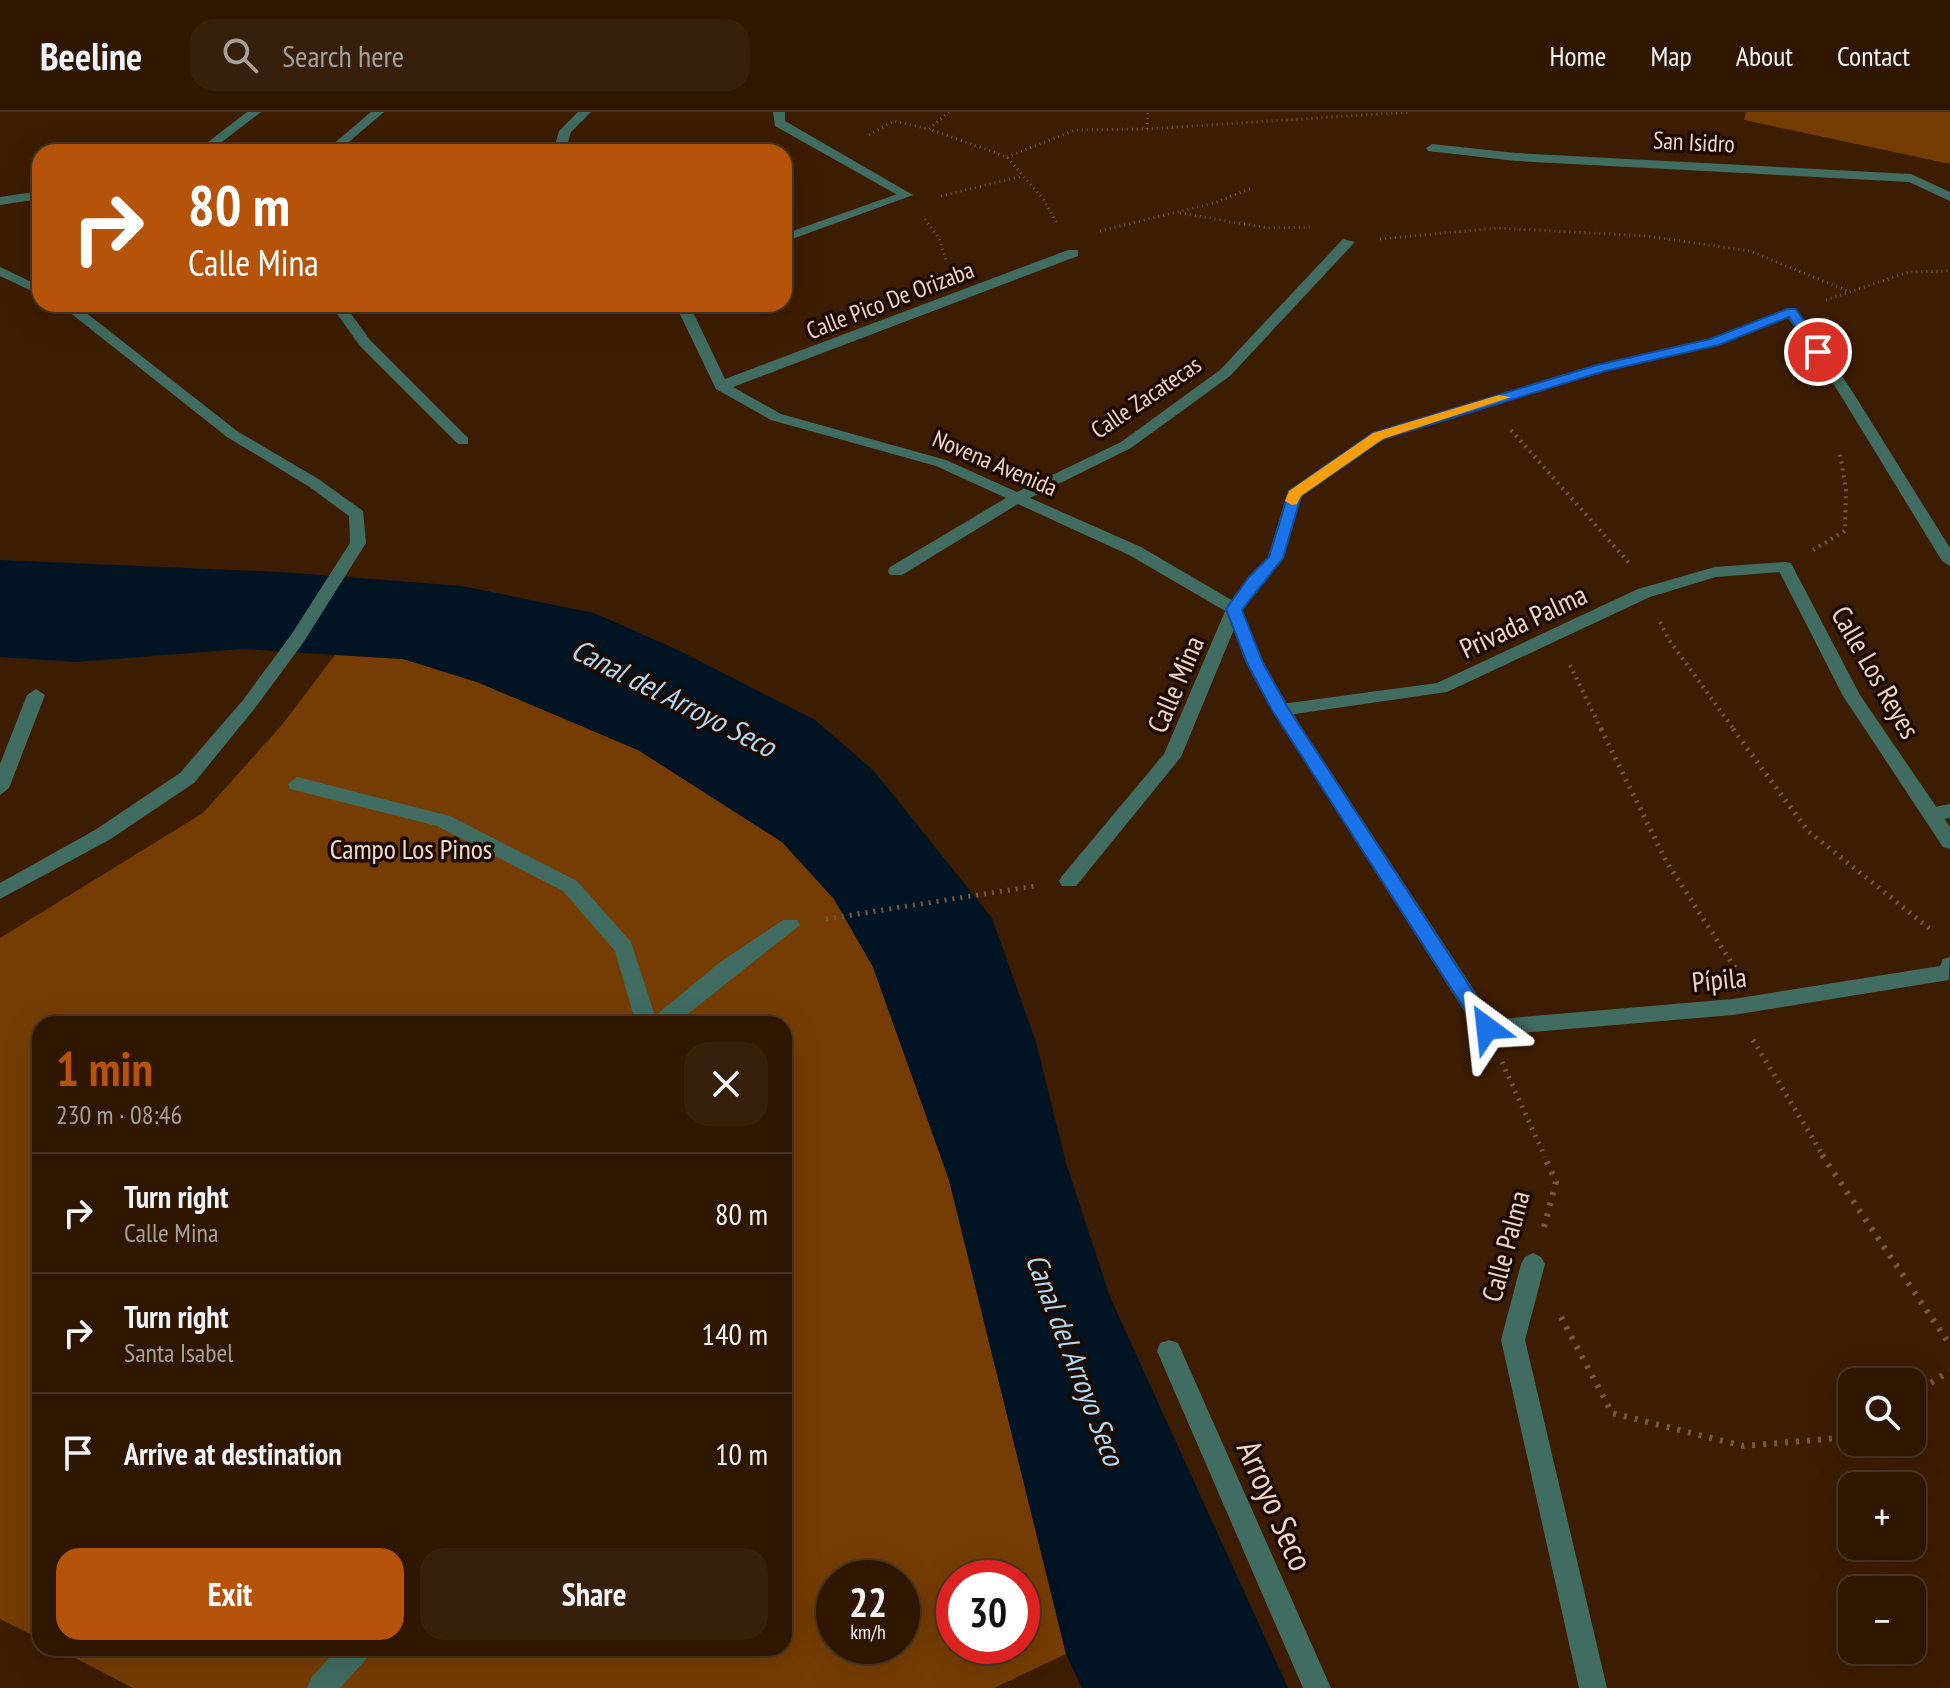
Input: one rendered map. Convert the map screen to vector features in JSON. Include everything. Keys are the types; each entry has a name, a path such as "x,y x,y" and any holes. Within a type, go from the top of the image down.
{"street":[{"path":"212,144 255,112"},
{"path":"340,144 378,112"},
{"path":"561,144 565,131 585,112"},
{"path":"779,112 779,123 836,153 910,199"},
{"name":"San Isidro","path":"1432,148 1516,157 1911,178 1950,197"},
{"path":"0,201 32,196"},
{"path":"792,236 910,199"},
{"name":"Calle Zacatecas","path":"896,571 1019,497 1126,445 1225,373 1354,241"},
{"name":"Calle Pico De Orizaba","path":"721,386 1073,253"},
{"path":"0,271 32,287"},
{"path":"0,892 102,835 187,778 249,704 297,639 358,543 357,514 314,483 232,434 76,312"},
{"path":"343,312 365,343 463,441"},
{"path":"686,312 721,386"},
{"path":"1791,312 1845,391 1950,561"},
{"name":"Calle Mina","path":"1069,881 1172,757 1234,609 1276,558 1294,494 1378,436 1602,368 1714,342 1791,312"},
{"name":"Novena Avenida","path":"721,386 776,417 941,463 1135,551 1234,609"},
{"name":"Privada Palma","path":"1281,710 1441,688 1644,593 1715,572 1785,567"},
{"name":"Calle Los Reyes","path":"1785,567 1852,696 1940,813 1950,842"},
{"path":"1234,609 1255,663 1281,710 1487,1028"},
{"path":"0,788 36,695"},
{"path":"297,784 443,821 570,886 624,948 645,1016"},
{"path":"670,1016 726,969 790,925"},
{"name":"Pípila","path":"1487,1028 1733,1007 1949,972 1950,965"},
{"name":"Calle Palma","path":"1533,1264 1513,1340 1593,1688"},
{"name":"Arroyo Seco","path":"1169,1351 1317,1688"},
{"path":"321,1688 350,1656"}],"path":[{"path":"929,129 949,112"},
{"path":"1147,129 1148,112"},
{"path":"1007,157 1075,130 1147,129 1410,112"},
{"path":"836,153 894,121 929,129 1007,157 1044,200 1073,253 1099,231 1214,203 1252,188"},
{"path":"958,298 939,238 910,199 1023,176"},
{"path":"1175,213 1268,228 1334,226 1354,241 1497,228 1647,236 1750,251 1850,292"},
{"path":"1791,312 1909,272 1950,271"},
{"path":"1785,567 1845,531 1846,489 1836,431 1845,391"},
{"path":"1486,403 1628,561 1669,640 1808,831 1938,936"},
{"path":"1559,635 1576,683 1666,861 1757,1003"},
{"path":"790,925 1069,881"},
{"path":"1733,1007 1830,1168 1950,1345"},
{"name":"Calle Palma","path":"1487,1028 1556,1182 1533,1264"},
{"path":"1533,1264 1612,1413 1743,1446 1838,1438"},
{"path":"1926,1386 1950,1371"}],"green space":[{"path":"1746,112 1950,112 1950,164 1744,120"},
{"name":"Campo Los Pinos","path":"335,655 403,659 477,682 638,750 782,842 834,899 873,967 949,1180 1066,1654 994,1688 133,1688 71,1656 792,1656 792,1016 32,1016 32,1635 0,1619 0,938 203,813 281,726"}],"water":[{"name":"Canal del Arroyo Seco","path":"0,560 281,572 462,586 594,613 678,650 815,720 874,771 992,918 1036,1042 1066,1163 1110,1297 1288,1688 1082,1688 1066,1654 949,1180 873,967 834,899 782,842 638,750 477,682 403,659 242,649 77,662 0,657"}],"slow traffic":[{"path":"1292,501 1294,494 1378,436 1504,397"}],"route":[{"path":"1487,1028 1281,710 1255,663 1234,609 1276,558 1294,494 1378,436 1602,368 1714,342 1791,312 1818,352"}]}
